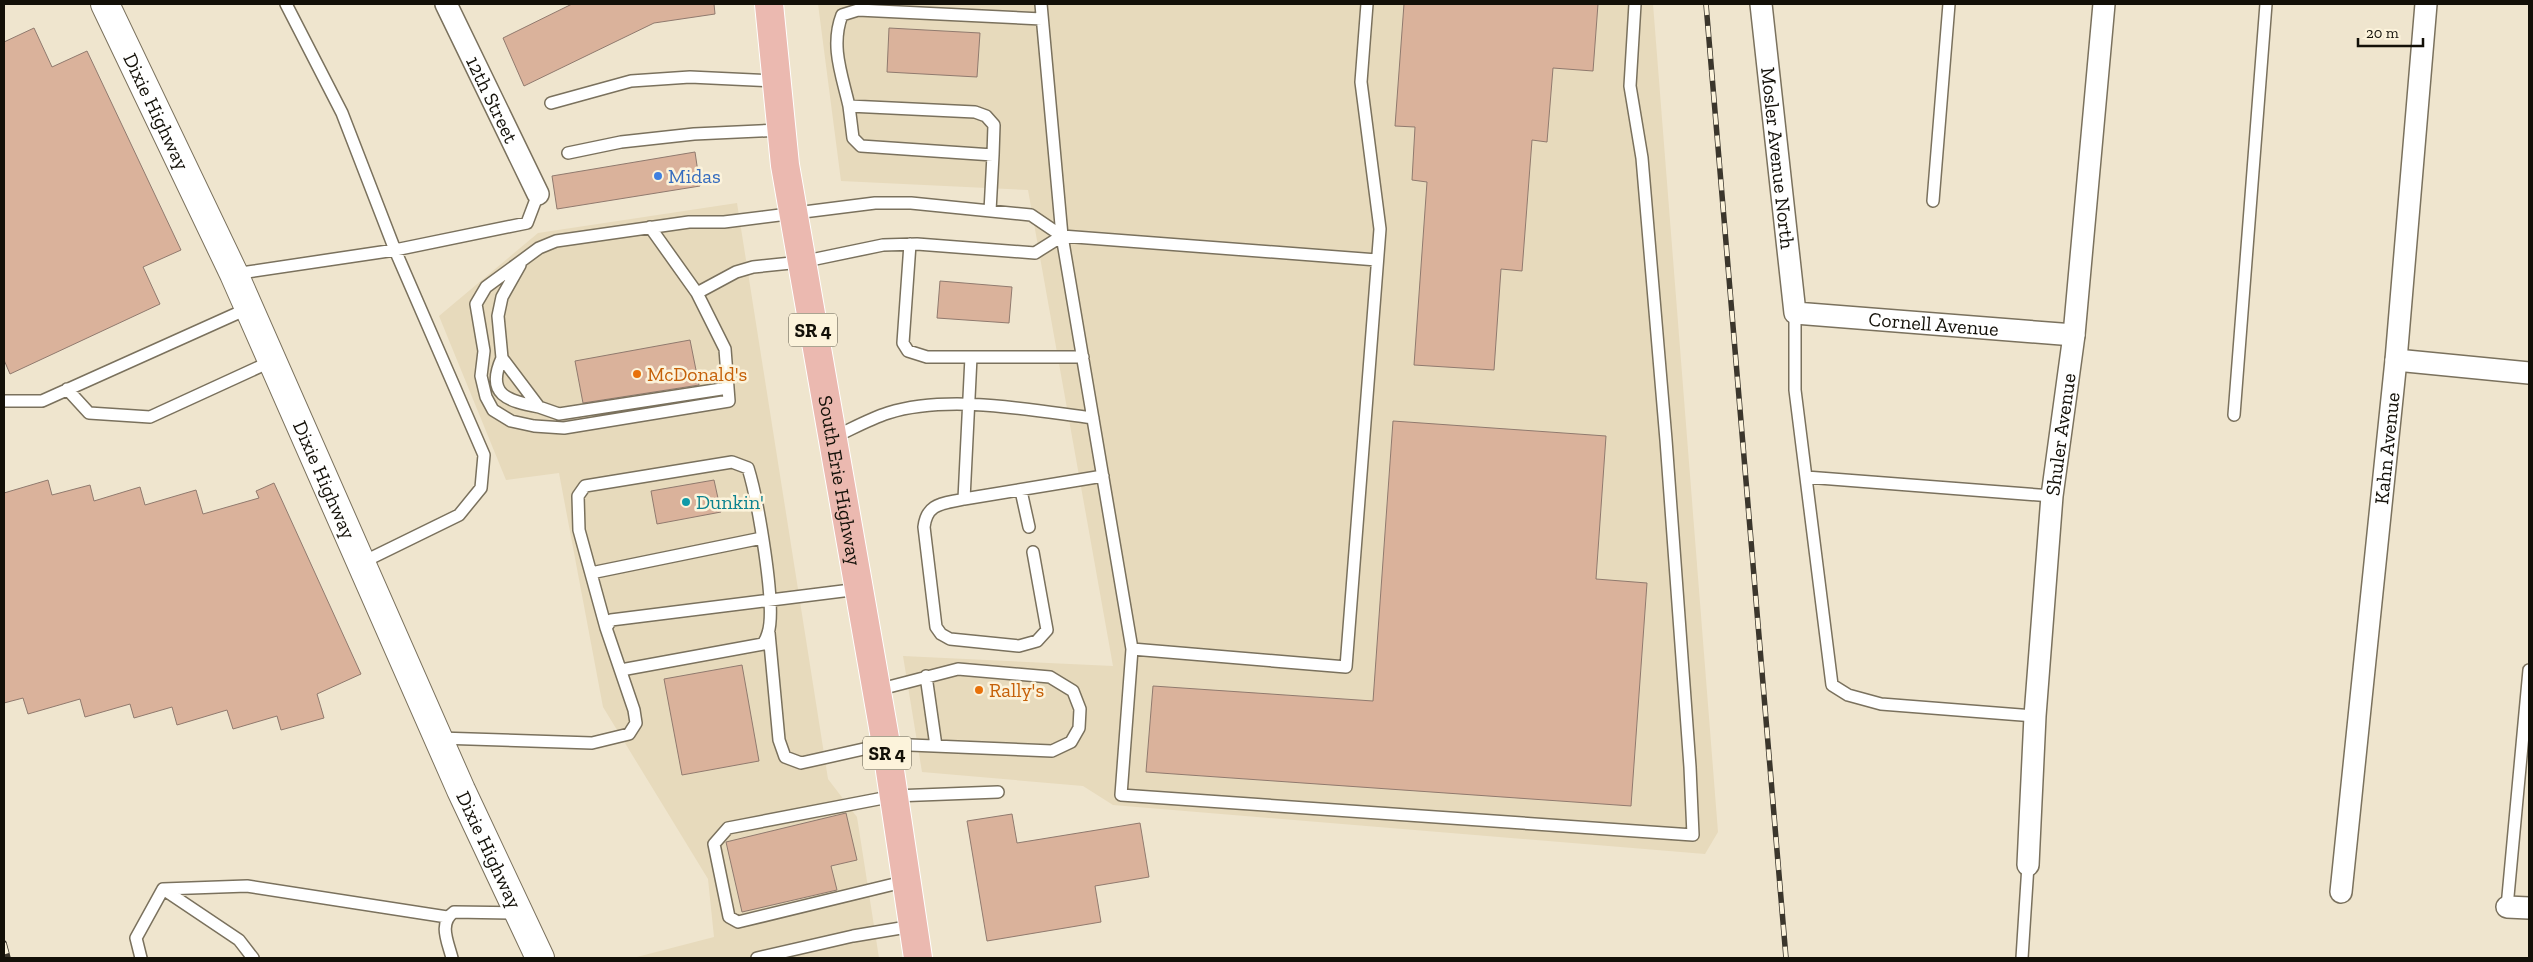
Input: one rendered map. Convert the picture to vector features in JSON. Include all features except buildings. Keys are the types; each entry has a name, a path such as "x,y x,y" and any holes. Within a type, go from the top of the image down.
{"main road":[{"name":"South Erie Highway","path":"769,4 781,130 801,262 886,744 918,958"}],"street":[{"name":"Dixie Highway","path":"105,4 234,274 438,738 540,958"},
{"name":"12th Street","path":"446,4 538,194"},
{"name":"Mosler Avenue North","path":"1761,4 1795,313"},
{"name":"Shuler Avenue","path":"2028,865 2035,716 2052,496 2074,335 2104,4"},
{"name":"Kahn Avenue","path":"2341,892 2396,360 2426,4"},
{"name":"Cornell Avenue","path":"1795,313 2074,335"},
{"path":"2396,360 2529,373"},
{"path":"2507,906 2529,908"}],"lane":[{"path":"286,4 342,113 395,250 484,455 481,488 459,515 361,563"},
{"path":"1041,4 1062,236 1132,649 1121,795 1693,835 1690,767 1666,440 1642,158 1630,86 1635,4"},
{"path":"1132,649 1346,666 1380,229 1361,82 1367,4"},
{"path":"1933,201 1949,4"},
{"path":"2234,415 2266,4"},
{"path":"993,155 861,146 853,138 849,106 836,51 836,30 842,15 858,10 910,8 1042,19"},
{"path":"551,103 631,81 690,77 776,81"},
{"path":"849,106 975,112 986,116 994,125 990,211"},
{"path":"568,153 621,142 694,134 781,130"},
{"path":"234,274 395,250 527,223 538,194"},
{"path":"650,227 697,293 725,349 730,401 564,428 534,426 510,421 494,410 486,397 481,376 484,350 476,304 486,287 539,248 556,241 650,227 689,222 724,222 876,204 911,203 1031,215 1062,236 1378,260"},
{"path":"697,293 736,272 753,267 801,262 883,245 910,244 1035,253 1062,236"},
{"path":"910,244 903,343 908,351 927,357 1083,357"},
{"path":"522,262 502,297 498,316 502,358 496,372 496,385 502,394 512,402 560,414 728,388"},
{"path":"4,401 42,401 249,308"},
{"path":"1795,313 1795,390 1832,684 1848,695 1880,704 2035,716"},
{"path":"964,499 971,357"},
{"path":"502,358 539,408"},
{"path":"67,389 88,413 150,417 272,361"},
{"path":"832,438 888,413 927,407 970,405 1093,418"},
{"path":"438,738 592,743 629,734 636,723 621,670 606,628 579,530 578,496 585,486 732,462 748,468 755,490 770,600 769,633 779,740 785,757 801,764 886,744 1052,751 1071,742 1079,728 1080,709 1073,691 1050,677 958,669 876,690"},
{"path":"1034,552 1047,630 1037,641 1020,646 950,639 942,634 936,626 924,528 925,516 933,506 1102,476"},
{"path":"1806,477 2052,496"},
{"path":"1021,491 1029,528"},
{"path":"591,573 762,538"},
{"path":"606,628 612,620 859,589"},
{"path":"621,670 763,644 769,633"},
{"path":"2507,906 2529,670"},
{"path":"926,676 936,746"},
{"path":"906,881 738,922 730,917 714,844 728,828 894,796 998,792"},
{"path":"2022,958 2028,865"},
{"path":"163,889 247,886 447,917"},
{"path":"141,958 136,938 163,889"},
{"path":"163,889 239,940 253,958"},
{"path":"452,958 444,926 447,917 454,912 518,913"},
{"path":"758,958 853,936 913,926"}],"shaded area":[{"path":"818,4 1653,4 1718,832 1705,854 1113,805 1083,786 922,772 903,656 1113,666 1028,190 841,181"},
{"path":"737,203 828,779 857,817 879,958 633,958 714,937 708,879 603,707 559,473 506,480 439,316 538,233"}],"railway":[{"path":"1706,4 1786,958"},
{"path":"4,943 8,958"}],"place":[{"name":"Midas","path":"658,176"},
{"name":"McDonald's","path":"637,374"},
{"name":"Dunkin'","path":"686,502"},
{"name":"Rally's","path":"979,690"}]}
